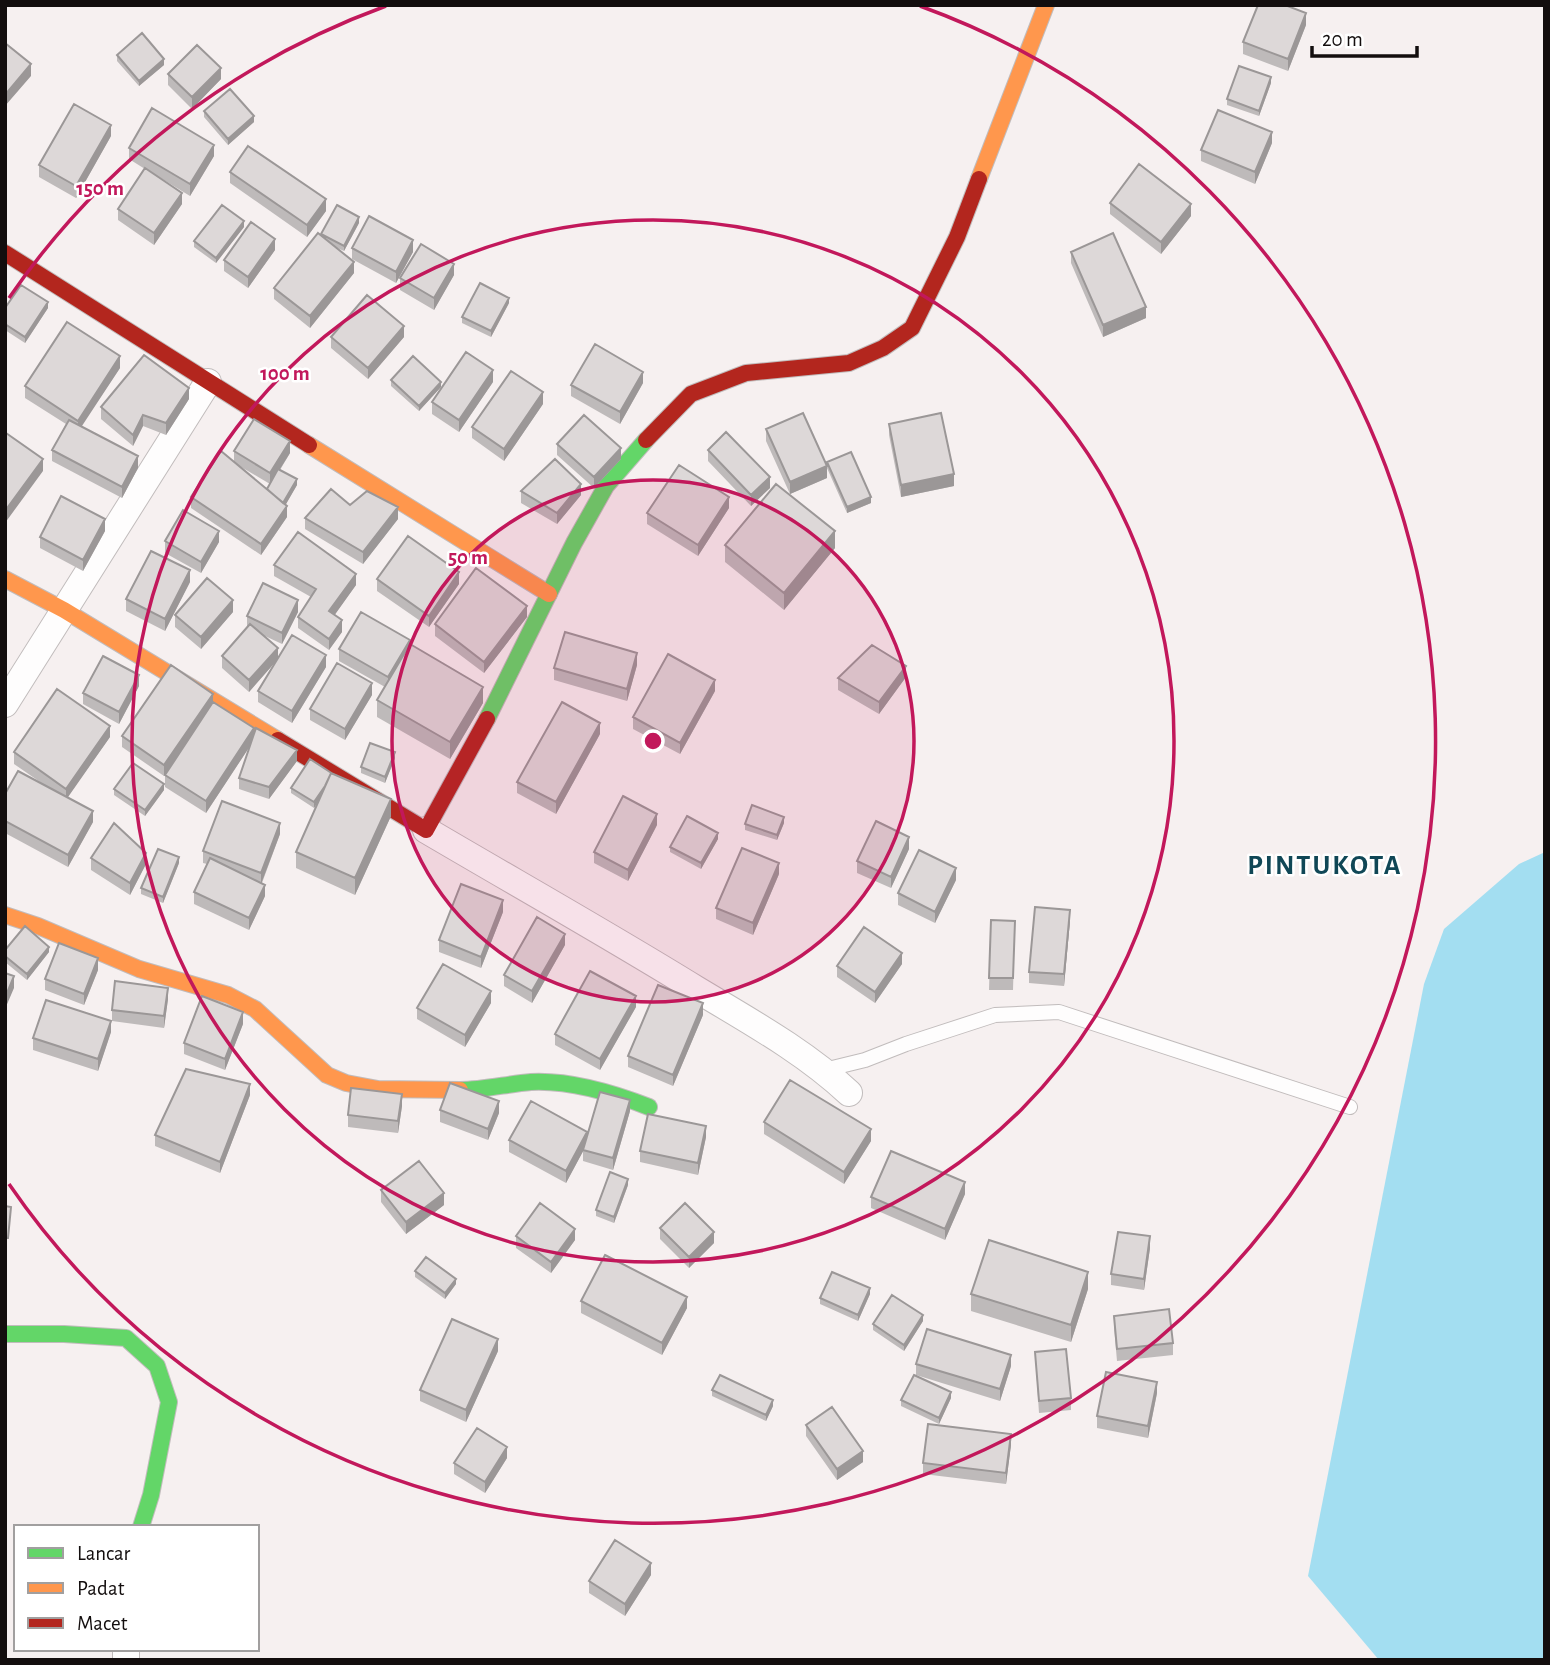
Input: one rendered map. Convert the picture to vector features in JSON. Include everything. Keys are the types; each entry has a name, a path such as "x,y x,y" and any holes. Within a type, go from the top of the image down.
{"street":[{"path":"426,830 505,685 606,486 660,424 691,394 746,373 849,363 883,348 912,328 957,237 1046,5"},
{"path":"5,253 549,594"},
{"path":"5,704 208,382"},
{"path":"5,579 64,610 426,830 640,955 824,1070 849,1093"},
{"path":"5,915 38,926 139,969 228,995 255,1009 327,1075 346,1083 378,1089 422,1091 484,1090 532,1082 572,1085 619,1095 649,1107"},
{"path":"5,1334 126,1338 157,1366 169,1402 151,1495 142,1525"}],"lane":[{"path":"824,1070 865,1060 995,1015 1059,1012 1350,1107"}],"water":[{"path":"1545,852 1545,1660 1379,1660 1308,1576 1424,984 1444,929 1519,864"}],"building":[{"path":"1258,5 1285,5 1306,13 1288,59 1243,42"},
{"path":"142,33 164,59 139,81 117,55"},
{"path":"5,43 31,64 5,95"},
{"path":"197,45 221,68 192,97 168,74"},
{"path":"1239,66 1271,77 1259,111 1227,99"},
{"path":"230,89 254,116 228,139 204,111"},
{"path":"74,104 111,125 76,186 39,165"},
{"path":"152,108 214,145 190,184 129,148"},
{"path":"1218,110 1272,132 1255,172 1201,150"},
{"path":"248,146 326,199 307,225 230,172"},
{"path":"1139,164 1191,204 1161,242 1110,203"},
{"path":"145,168 182,193 154,233 118,209"},
{"path":"222,205 244,221 216,258 194,241"},
{"path":"337,205 359,217 344,246 321,234"},
{"path":"369,216 413,240 396,272 352,248"},
{"path":"251,222 275,239 248,277 224,260"},
{"path":"318,233 354,262 310,316 274,288"},
{"path":"1113,233 1146,307 1103,325 1071,252"},
{"path":"421,244 454,264 434,298 400,278"},
{"path":"480,283 509,298 491,331 462,317"},
{"path":"21,285 48,302 25,337 5,324 5,308"},
{"path":"367,295 404,326 368,368 331,337"},
{"path":"67,322 120,356 78,421 25,386"},
{"path":"595,344 643,372 620,412 571,385"},
{"path":"466,352 493,370 459,420 432,402"},
{"path":"144,355 189,388 166,423 143,415 133,435 101,407"},
{"path":"413,356 441,382 419,406 391,380"},
{"path":"511,371 543,392 504,449 472,427"},
{"path":"803,413 827,466 790,482 766,429"},
{"path":"941,413 954,474 901,485 889,424"},
{"path":"584,415 621,448 594,477 557,444"},
{"path":"254,419 290,441 270,473 234,451"},
{"path":"69,420 138,456 122,487 52,450"},
{"path":"726,432 770,477 751,495 708,450"},
{"path":"5,434 43,459 5,511"},
{"path":"221,451 287,506 261,544 191,497"},
{"path":"851,452 871,497 847,507 827,462"},
{"path":"555,459 581,484 557,513 521,491"},
{"path":"679,465 729,497 698,545 647,513"},
{"path":"278,469 297,479 283,503 267,489"},
{"path":"776,484 835,531 784,593 725,545"},
{"path":"331,489 350,505 367,491 398,507 363,552 305,518"},
{"path":"61,496 105,519 83,560 40,537"},
{"path":"183,510 219,531 201,562 165,541"},
{"path":"298,532 356,574 329,611 342,620 329,639 298,617 316,589 274,565"},
{"path":"408,536 459,572 429,616 377,579"},
{"path":"151,551 190,570 165,619 126,599"},
{"path":"476,568 527,606 484,662 435,624"},
{"path":"207,578 233,600 201,637 175,615"},
{"path":"263,583 298,600 282,633 247,616"},
{"path":"361,612 410,640 388,677 339,649"},
{"path":"250,624 278,648 249,680 222,656"},
{"path":"565,632 637,653 627,689 554,668"},
{"path":"292,635 326,655 292,711 258,691"},
{"path":"410,644 483,687 450,742 377,700"},
{"path":"872,645 906,666 879,702 838,678"},
{"path":"668,654 715,680 680,743 633,717"},
{"path":"103,656 139,675 119,712 83,693"},
{"path":"337,663 372,683 345,729 310,709"},
{"path":"171,665 213,694 164,765 122,736"},
{"path":"57,689 110,726 66,789 14,752"},
{"path":"213,702 254,728 206,801 165,775"},
{"path":"562,702 600,723 556,802 517,782"},
{"path":"256,728 297,750 269,787 239,778"},
{"path":"370,743 395,752 385,777 361,767"},
{"path":"310,759 333,774 331,773 314,802 291,788"},
{"path":"133,763 164,784 145,810 114,789"},
{"path":"18,771 93,811 68,855 5,821 5,794"},
{"path":"331,773 391,799 355,878 296,852"},
{"path":"623,796 657,814 628,870 594,852"},
{"path":"222,801 280,823 261,873 203,851"},
{"path":"752,805 784,817 777,835 745,824"},
{"path":"687,816 718,833 701,863 670,847"},
{"path":"876,821 909,837 891,877 857,861"},
{"path":"114,823 146,853 130,883 91,858"},
{"path":"742,848 779,863 753,923 716,908"},
{"path":"158,849 179,857 163,897 141,888"},
{"path":"919,850 956,868 935,912 898,893"},
{"path":"210,858 265,885 249,918 194,892"},
{"path":"461,884 503,900 481,957 439,940"},
{"path":"1035,907 1070,910 1064,974 1029,972"},
{"path":"537,917 565,934 532,991 504,975"},
{"path":"991,920 1015,921 1013,978 989,978"},
{"path":"25,926 49,947 27,974 5,956 5,950"},
{"path":"864,927 902,953 875,992 837,966"},
{"path":"59,943 98,958 84,994 45,979"},
{"path":"443,964 491,991 465,1035 417,1008"},
{"path":"590,971 636,996 600,1059 555,1034"},
{"path":"5,973 14,976 5,998"},
{"path":"115,981 168,988 164,1016 112,1010"},
{"path":"658,985 703,1003 673,1075 628,1056"},
{"path":"202,996 243,1012 225,1059 184,1043"},
{"path":"46,1000 111,1021 98,1059 33,1038"},
{"path":"186,1069 250,1084 220,1162 155,1135"},
{"path":"790,1080 871,1129 844,1172 764,1122"},
{"path":"450,1083 499,1101 488,1129 440,1110"},
{"path":"351,1088 402,1094 398,1121 348,1115"},
{"path":"600,1092 630,1100 613,1158 583,1150"},
{"path":"531,1101 587,1132 566,1171 509,1140"},
{"path":"648,1114 706,1126 698,1163 640,1151"},
{"path":"891,1151 965,1182 945,1229 871,1197"},
{"path":"419,1161 444,1193 406,1222 381,1190"},
{"path":"610,1172 628,1179 614,1217 596,1210"},
{"path":"540,1203 575,1229 551,1262 516,1236"},
{"path":"685,1203 714,1232 689,1257 660,1228"},
{"path":"5,1206 11,1207 8,1238 5,1238"},
{"path":"1118,1232 1150,1236 1144,1279 1111,1274"},
{"path":"989,1240 1088,1272 1071,1325 971,1294"},
{"path":"605,1255 687,1297 662,1343 581,1301"},
{"path":"426,1257 456,1279 445,1293 415,1271"},
{"path":"832,1272 870,1288 858,1315 820,1298"},
{"path":"892,1295 923,1315 904,1345 873,1324"},
{"path":"1169,1309 1173,1343 1117,1349 1114,1316"},
{"path":"452,1319 498,1339 466,1410 420,1390"},
{"path":"927,1329 1011,1355 1000,1389 916,1364"},
{"path":"1066,1349 1071,1398 1039,1401 1035,1352"},
{"path":"1106,1372 1157,1382 1148,1426 1097,1416"},
{"path":"720,1375 773,1400 766,1415 712,1390"},
{"path":"914,1375 951,1392 939,1418 901,1400"},
{"path":"832,1407 863,1451 837,1469 806,1425"},
{"path":"928,1424 1011,1434 1006,1473 923,1463"},
{"path":"477,1428 507,1447 485,1482 454,1463"},
{"path":"615,1540 651,1563 625,1604 589,1581"}],"traffic: fast":[{"path":"487,719 574,543 606,486 646,440"},
{"path":"460,1090 531,1082 561,1083 606,1092 649,1107"},
{"path":"5,1334 126,1338 157,1366 169,1402 151,1495 142,1525"}],"traffic: slow":[{"path":"979,179 1046,5"},
{"path":"309,445 549,594"},
{"path":"5,579 64,610 278,740"},
{"path":"5,915 38,926 139,969 228,995 255,1009 327,1075 346,1083 378,1089 460,1090"}],"traffic: jam":[{"path":"646,440 691,394 746,373 849,363 883,348 912,328 957,237 979,179"},
{"path":"5,253 309,445"},
{"path":"278,740 426,830 487,719"}],"district":[{"name":"PINTUKOTA","path":"1325,864"}]}
